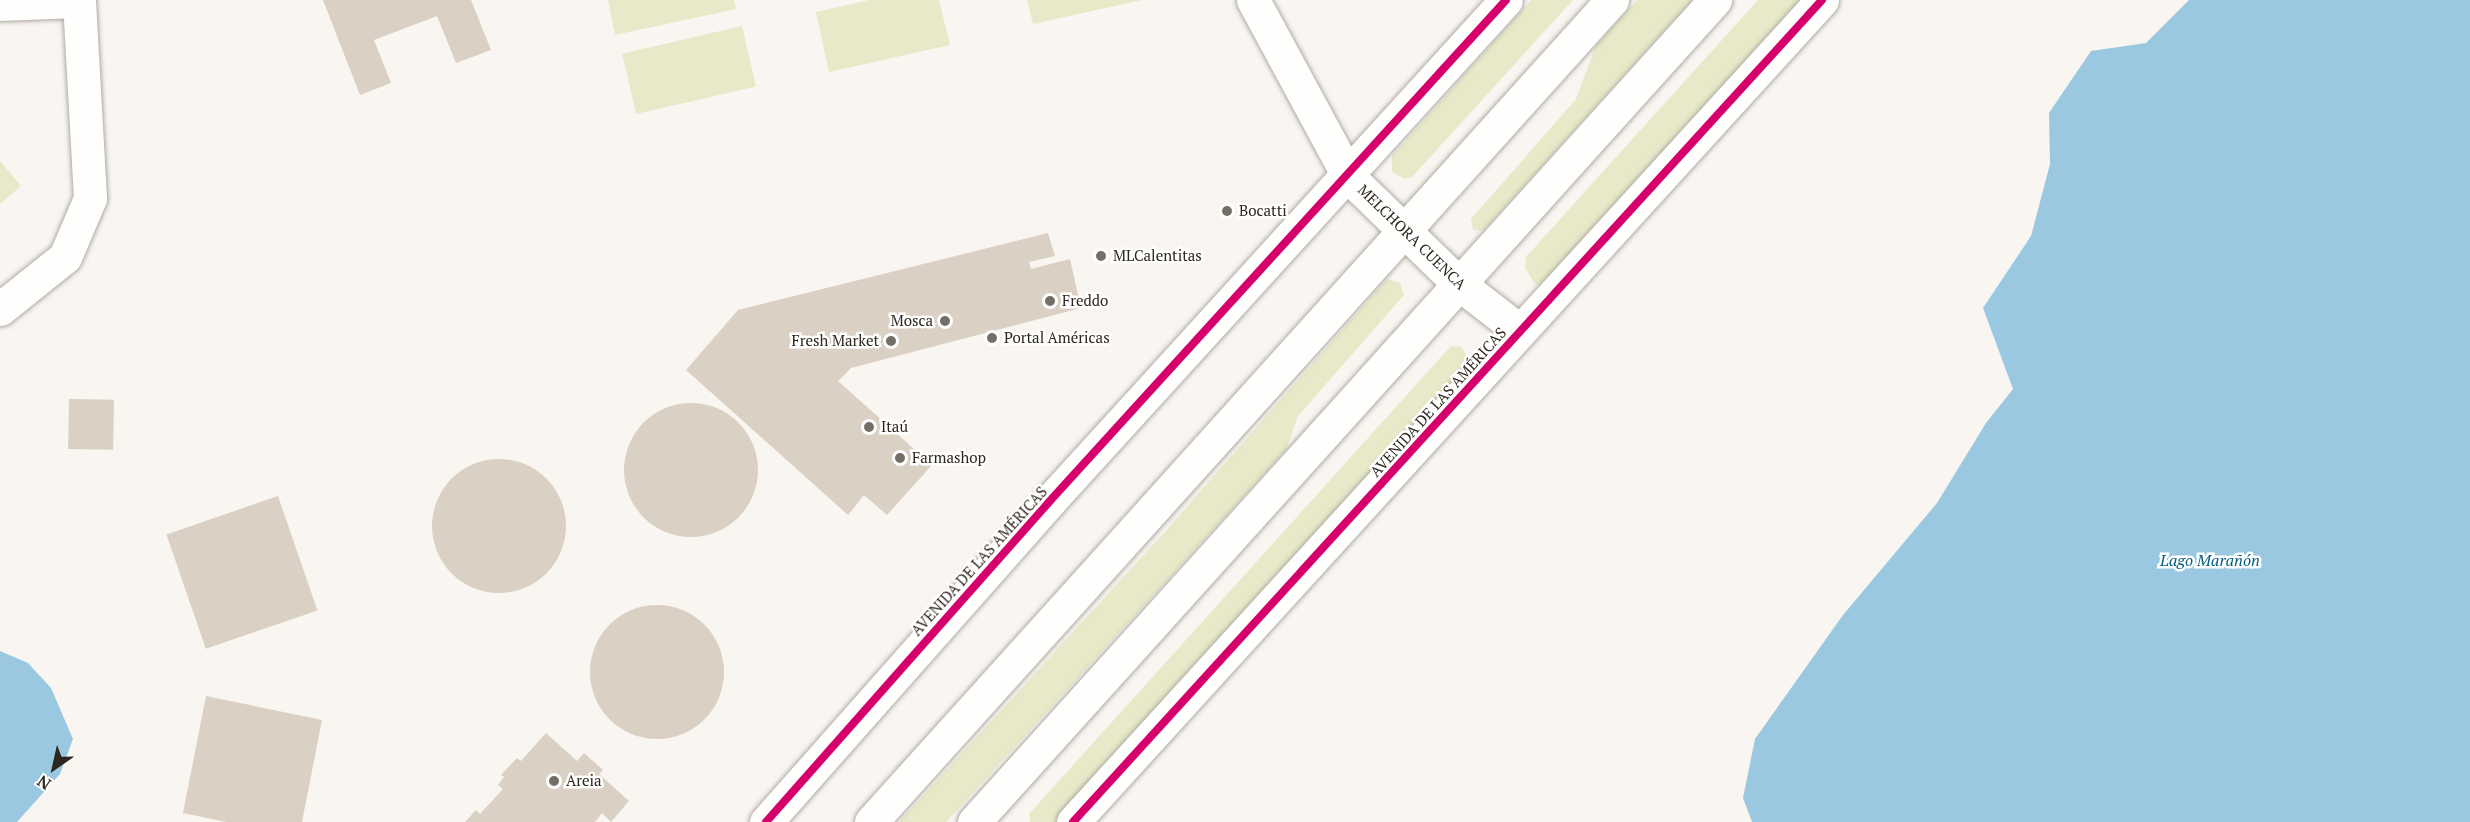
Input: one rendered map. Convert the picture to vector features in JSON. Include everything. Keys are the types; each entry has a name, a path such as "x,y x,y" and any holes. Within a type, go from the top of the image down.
{"main road":[{"name":"MELCHORA CUENCA","path":"1253,0 1348,176 1458,283 1520,331"},
{"name":"AVENIDA DE LAS AMÉRICAS","path":"766,822 1048,503 1506,0"},
{"path":"871,822 1612,0"},
{"path":"975,822 1715,0"},
{"name":"AVENIDA DE LAS AMÉRICAS","path":"1073,822 1822,0"},
{"path":"0,4 79,1 90,198 65,257 0,309"}],"green space":[{"path":"608,0 734,0 736,9 615,35"},
{"path":"869,0 939,0 950,45 829,72 816,12"},
{"path":"1027,0 1142,0 1033,24"},
{"path":"1531,0 1573,0 1412,177 1405,179 1392,172 1392,156"},
{"path":"1637,0 1692,0 1483,231 1473,230 1471,219 1576,99 1596,45"},
{"path":"1758,0 1804,0 1542,287 1534,283 1525,267 1526,257"},
{"path":"742,26 756,86 636,114 622,54"},
{"path":"0,161 21,186 0,204"},
{"path":"1387,279 1400,283 1404,295 1298,416 1286,450 946,822 899,822 1162,535"},
{"path":"1451,346 1461,347 1473,364 1057,822 1030,822 1029,814"}],"water":[{"name":"Lago Marañón","path":"2189,0 2470,0 2470,822 1752,822 1743,798 1755,739 1843,615 1937,503 1986,423 2013,389 1983,308 2031,236 2050,164 2049,113 2091,51 2146,43"},
{"path":"0,651 28,663 51,688 73,739 60,774 17,822 0,822"}],"building":[{"path":"323,0 471,0 491,50 456,63 437,16 374,40 391,83 360,95"},
{"path":"1048,233 1055,256 1029,262 1031,269 1070,259 1081,308 851,368 838,381 932,465 887,515 864,495 848,515 686,370 738,310"},
{"path":"69,399 114,400 113,450 68,449"},
{"path":"691,403 717,408 738,423 753,444 758,470 753,496 738,517 717,532 691,537 665,532 644,517 629,496 624,470 629,444 644,423 665,408"},
{"path":"499,459 525,464 546,479 561,500 566,526 561,552 546,573 525,588 499,593 473,588 452,573 437,552 432,526 437,500 452,479 473,464"},
{"path":"278,496 317,610 206,649 166,534"},
{"path":"657,605 683,610 704,625 719,646 724,672 719,698 704,719 683,734 657,739 631,734 610,719 595,698 590,672 595,646 610,625 631,610"},
{"path":"206,696 322,720 302,822 226,822 183,813"},
{"name":"Areia","path":"546,733 577,761 584,753 603,770 599,774 629,801 611,822 602,813 595,822 465,822 476,810 480,814 503,789 498,785 504,777 501,775 517,758 521,761"}],"cycle path":[{"path":"766,822 1048,503 1506,0"},
{"path":"1073,822 1822,0"}],"place":[{"name":"Bocatti","path":"1227,211"},
{"name":"MLCalentitas","path":"1101,256"},
{"name":"Freddo","path":"1050,301"},
{"name":"Mosca","path":"945,321"},
{"name":"Portal Américas","path":"992,338"},
{"name":"Fresh Market","path":"891,341"},
{"name":"Itaú","path":"869,427"},
{"name":"Farmashop","path":"900,458"},
{"name":"Areia","path":"554,781"}]}
